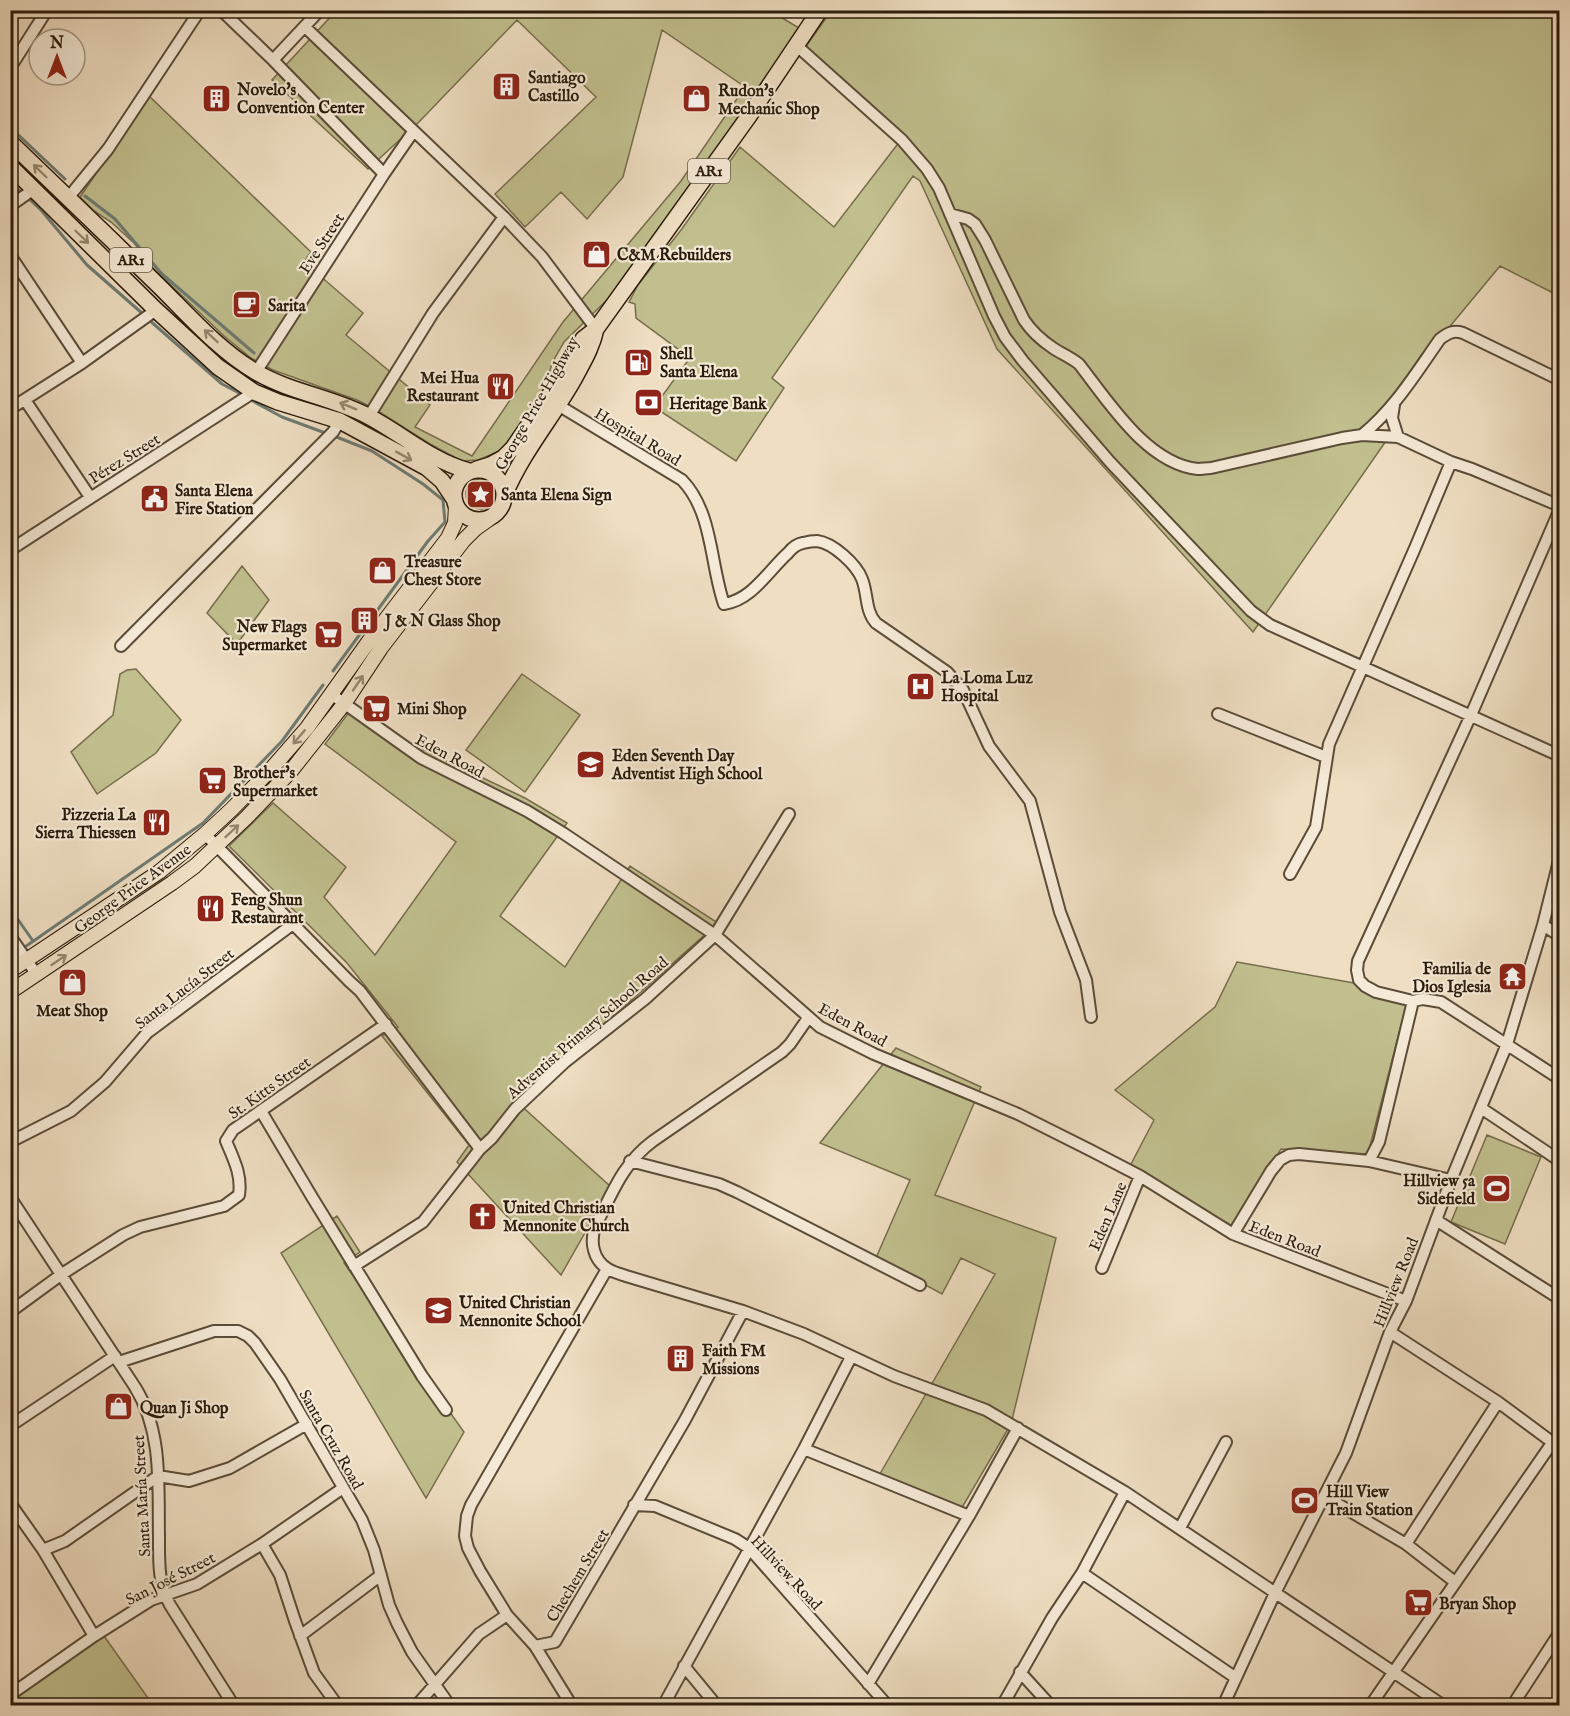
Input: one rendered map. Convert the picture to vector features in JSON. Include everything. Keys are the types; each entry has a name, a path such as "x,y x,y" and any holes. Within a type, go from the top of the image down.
{"highway":[{"name":"George Price Highway","path":"473,470 503,458 513,448 555,387 583,339 596,329 748,116 820,10"},
{"name":"AR1","path":"10,142 235,358 256,372 349,406 434,457 453,466 473,470"},
{"name":"AR1","path":"10,166 156,310 218,367 254,392 278,402 340,421 427,468 442,481 455,502"},
{"name":"George Price Highway","path":"505,494 518,467 558,405 592,345 596,329"},
{"path":"473,470 485,470 493,473 499,479 505,494 501,509 496,515 481,520 466,517 455,502 454,492 459,480 473,470"}],"main road":[{"name":"George Price Avenue","path":"10,971 159,872 205,834 272,768 307,728 447,538 455,523 455,502"},
{"name":"George Price Avenue","path":"10,992 172,883 195,866 246,818 291,771 344,704 381,648 459,547 476,528 489,519"}],"street":[{"path":"10,68 46,10"},
{"path":"68,198 108,149 200,10"},
{"path":"221,10 384,174"},
{"path":"273,60 320,10"},
{"path":"305,27 504,217 542,257 596,329"},
{"path":"796,45 902,140 927,169 939,188 1005,337 1044,388 1110,462 1251,612 1270,625 1560,756"},
{"name":"Eve Street","path":"256,372 413,132"},
{"path":"10,206 34,189"},
{"path":"950,214 968,219 975,224 1024,320 1032,331 1047,344 1078,364 1143,441 1158,454 1176,464 1198,469 1211,468 1341,438 1362,435 1398,437 1560,508 1471,715 1358,961 1357,970 1359,980 1376,992 1413,1001 1423,999 1441,1002 1560,1079"},
{"path":"369,416 433,313 504,217"},
{"path":"10,255 82,363"},
{"path":"10,409 82,363 156,310"},
{"path":"1362,435 1394,405 1440,339 1448,333 1456,331 1560,380"},
{"name":"Pérez Street","path":"10,550 254,392"},
{"path":"25,400 90,498"},
{"name":"Hospital Road","path":"558,405 682,480 690,488 702,512 724,604 738,601 746,596 776,563 799,543 817,541 847,558 858,572 862,579 869,612 876,623 956,680 989,746 1030,801 1060,912 1086,980 1091,1017"},
{"path":"1394,405 1392,417 1398,437"},
{"path":"121,646 337,428 340,421"},
{"path":"1290,874 1316,827 1329,744 1451,462"},
{"name":"Eden Road","path":"331,694 421,758 518,807 563,833 715,935 820,1027 874,1054 1018,1114 1140,1176 1233,1234 1406,1301"},
{"path":"1218,714 1326,757"},
{"name":"Adventist Primary School Road","path":"354,1266 423,1222 480,1149 515,1109 565,1062 645,999 715,935 789,814"},
{"path":"205,834 360,991 480,1149"},
{"name":"Hillview Road","path":"1223,1706 1275,1593 1346,1453 1390,1332 1406,1301 1451,1180 1507,1044 1543,926 1560,857"},
{"name":"Santa Lucía Street","path":"10,1142 71,1111 105,1082 147,1033 293,924"},
{"path":"1543,926 1560,936"},
{"path":"10,936 37,975"},
{"path":"1369,1161 1378,1142 1413,1001"},
{"path":"808,1017 782,1052 652,1141 630,1161 591,1238 597,1258 607,1269 742,1311 804,1334 903,1380 986,1410 1125,1492 1444,1706"},
{"name":"St. Kitts Street","path":"10,1312 62,1274 123,1235 140,1227 224,1206 238,1195 240,1184 238,1170 226,1142 233,1130 386,1024"},
{"path":"1481,1108 1560,1161"},
{"path":"261,1111 422,1376 446,1410"},
{"path":"1233,1234 1271,1171 1280,1160 1289,1155 1369,1161 1451,1180"},
{"path":"630,1161 718,1184 737,1192 920,1285"},
{"name":"Eden Lane","path":"1102,1268 1140,1176"},
{"name":"Santa María Street","path":"10,1197 142,1397 155,1442 160,1569 164,1596 234,1706"},
{"path":"1436,1220 1560,1299"},
{"path":"572,1706 536,1646 507,1615 480,1571 468,1548 465,1536 471,1504 607,1269"},
{"name":"Chechem Street","path":"536,1646 555,1642 685,1420 742,1311"},
{"name":"Santa Cruz Road","path":"10,1426 117,1359 214,1331 238,1331 248,1336 280,1379 362,1520 389,1605 404,1638 450,1706"},
{"path":"1370,1706 1455,1582 1556,1446 1498,1402 1390,1332"},
{"path":"663,1706 804,1449 851,1357"},
{"path":"1406,1544 1498,1402"},
{"path":"43,1550 65,1541 158,1476 189,1481 230,1468 307,1424"},
{"path":"868,1684 969,1516 1018,1428"},
{"path":"1180,1528 1226,1442"},
{"path":"804,1449 969,1516"},
{"name":"San José Street","path":"10,1695 94,1636 152,1600 197,1584 262,1544 343,1488"},
{"path":"1002,1706 1052,1618 1082,1573 1125,1492"},
{"path":"1324,1496 1406,1544 1455,1582"},
{"path":"10,1503 43,1550 94,1636"},
{"name":"Hillview Road","path":"634,1505 655,1506 735,1539 749,1548 888,1706"},
{"path":"262,1544 280,1575 314,1673 338,1706"},
{"path":"1082,1573 1236,1678"},
{"path":"300,1636 381,1575"},
{"path":"416,1706 479,1634 507,1615"},
{"path":"1512,1706 1560,1632"},
{"path":"684,1666 717,1706"},
{"path":"1020,1672 1051,1706"},
{"path":"874,1706 876,1694"}],"shaded area":[{"path":"769,10 799,28 613,294 564,342 552,363 547,383 515,436 500,451 478,460 462,461 357,400 273,370 251,358 224,336 154,269 134,243 80,197 149,96 311,252 304,262 363,313 346,335 430,405 415,427 472,456 563,322 681,181 745,87 662,30 623,177 587,219 561,192 525,227 495,194 596,97 517,20 418,123 368,169 272,80 336,11"},
{"path":"831,11 1559,11 1559,296 1500,266 1359,436 1386,441 1253,632 997,349 920,181 913,176 772,378 784,388 736,461 654,407 690,358 636,318 635,304 629,302 638,285 681,230 740,147 834,227 900,141 802,52"},
{"path":"481,479 492,483 496,494 492,505 481,509 470,505 466,494 470,483"},
{"path":"242,566 269,600 237,644 207,613"},
{"path":"136,669 181,720 156,753 97,794 71,752 113,715 120,674"},
{"path":"522,674 580,715 525,792 466,750"},
{"path":"353,707 413,754 418,747 525,798 567,823 500,916 565,967 630,866 718,923 517,1102 611,1187 561,1275 457,1162 469,1145 382,1036 398,1027 347,963 229,846 273,803 346,867 324,897 375,955 456,842 325,744"},
{"path":"1237,962 1354,983 1407,1002 1368,1154 1281,1149 1234,1227 1129,1168 1154,1120 1115,1090 1215,1007"},
{"path":"896,1048 981,1087 935,1195 1056,1238 1011,1424 960,1511 877,1479 995,1274 961,1258 942,1294 876,1258 910,1180 820,1143"},
{"name":"Hillview 5a Sidefield","path":"1487,1135 1541,1157 1505,1244 1451,1222"},
{"path":"337,1216 360,1252 344,1263 464,1432 426,1498 281,1253"},
{"path":"104,1636 153,1705 11,1706 11,1698"}],"waterway":[{"path":"10,127 65,179"},
{"path":"10,183 23,194"},
{"path":"85,196 115,219 162,274 254,353"},
{"path":"28,198 41,210 87,265 143,314"},
{"path":"148,319 222,384 243,395"},
{"path":"249,399 282,417 328,434"},
{"path":"333,671 428,541 445,522 443,500 423,484 372,451 334,436"},
{"path":"22,949 203,823 282,741 323,685"},
{"path":"10,908 33,941"},
{"path":"10,957 17,953"}],"place":[{"name":"Santiago Castillo","path":"507,86"},
{"name":"Novelo's Convention Center","path":"216,98"},
{"name":"Rudon's Mechanic Shop","path":"697,99"},
{"name":"C&M Rebuilders","path":"596,254"},
{"name":"Sarita","path":"247,305"},
{"name":"Shell Santa Elena","path":"639,362"},
{"name":"Mei Hua Restaurant","path":"500,386"},
{"name":"Heritage Bank","path":"648,403"},
{"name":"Santa Elena Sign","path":"480,494"},
{"name":"Santa Elena Fire Station","path":"154,499"},
{"name":"Treasure Chest Store","path":"383,570"},
{"name":"J & N Glass Shop","path":"364,620"},
{"name":"New Flags Supermarket","path":"328,635"},
{"name":"La Loma Luz Hospital","path":"920,686"},
{"name":"Mini Shop","path":"376,708"},
{"name":"Eden Seventh Day Adventist High School","path":"591,764"},
{"name":"Brother's Supermarket","path":"212,781"},
{"name":"Pizzeria La Sierra Thiessen","path":"157,823"},
{"name":"Feng Shun Restaurant","path":"210,908"},
{"name":"Familia de Dios Iglesia","path":"1512,977"},
{"name":"Meat Shop","path":"72,982"},
{"name":"Hillview 5a Sidefield","path":"1496,1189"},
{"name":"United Christian Mennonite Church","path":"482,1216"},
{"name":"United Christian Mennonite School","path":"438,1311"},
{"name":"Faith FM Missions","path":"681,1359"},
{"name":"Quan Ji Shop","path":"119,1407"},
{"name":"Hill View Train Station","path":"1305,1500"},
{"name":"Bryan Shop","path":"1418,1603"}]}
